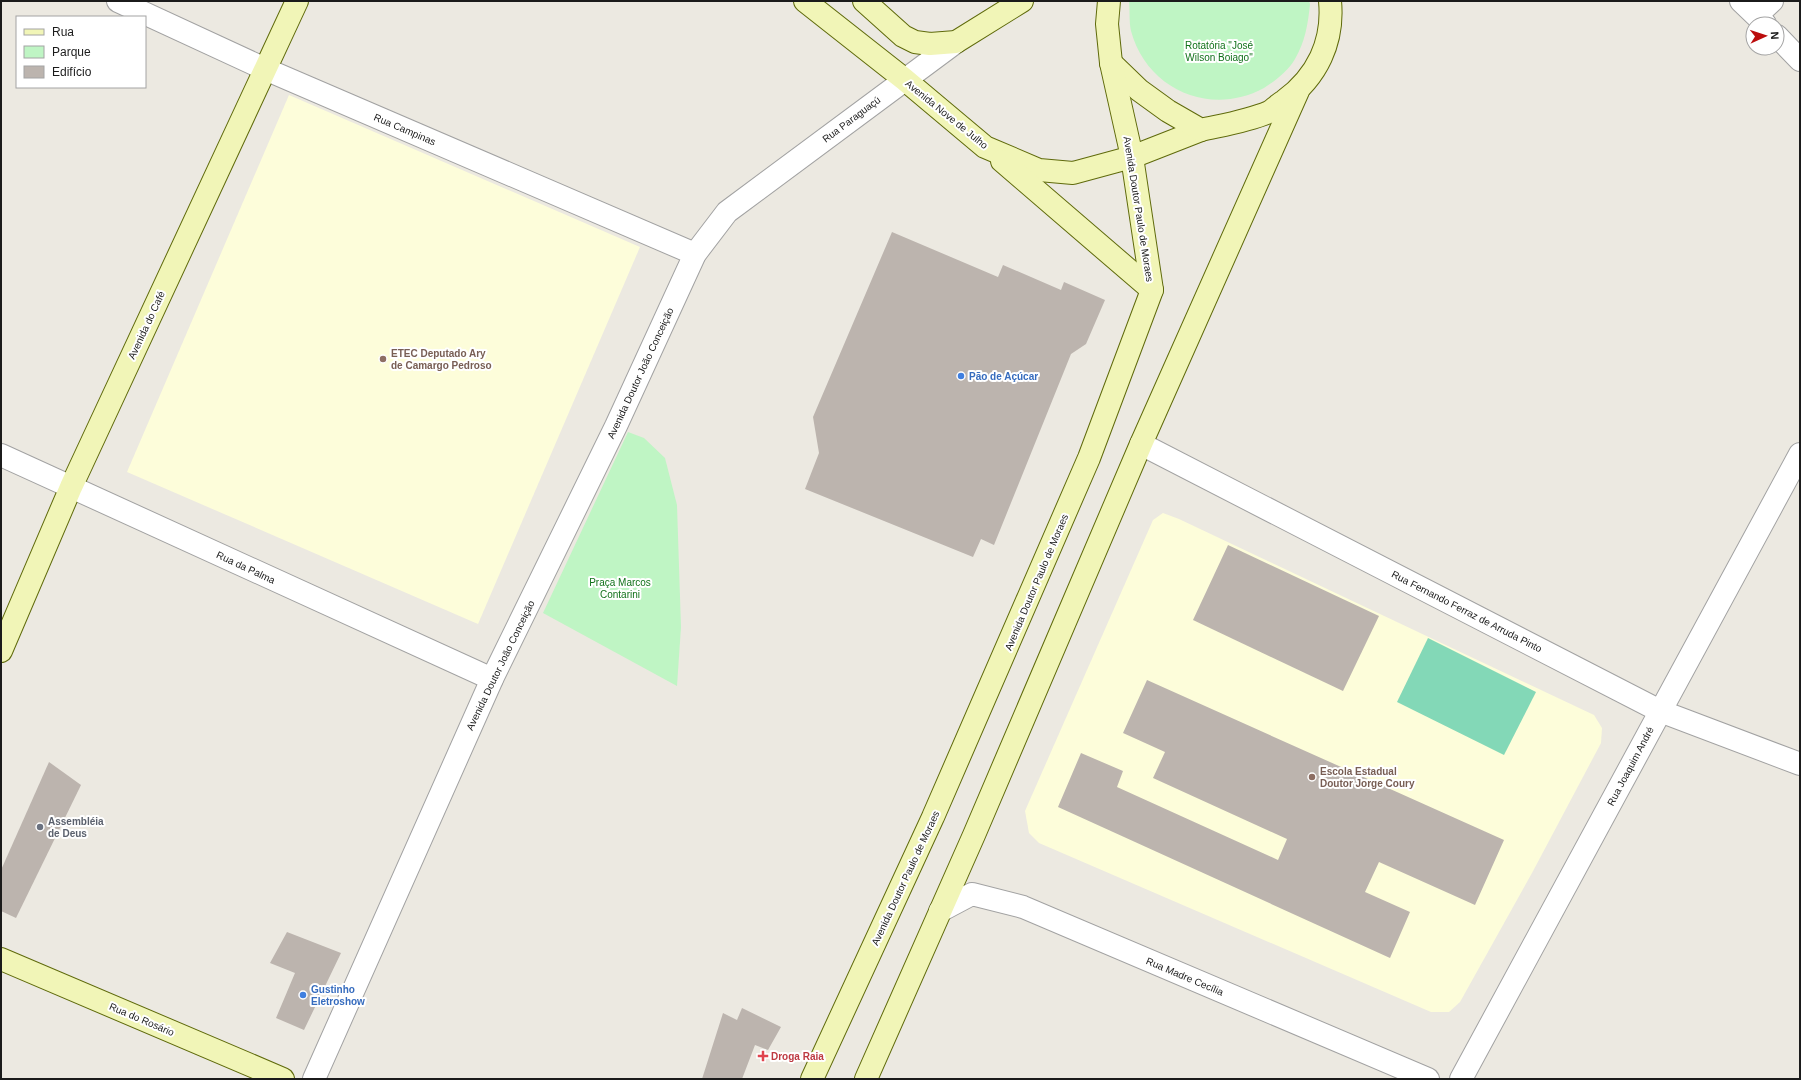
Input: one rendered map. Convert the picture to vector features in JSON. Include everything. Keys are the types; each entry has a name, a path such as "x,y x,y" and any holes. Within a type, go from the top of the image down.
{"main road":[{"name":"Avenida do Café","path":"1,651 71,487 297,1"},
{"name":"Avenida Nove de Julho","path":"805,1 904,79 985,147 1039,170 1073,173 1132,157 1201,130 1236,122 1269,111 1298,91"},
{"path":"864,1 903,36 915,42 930,44 956,42"},
{"name":"Rua Paraguaçú","path":"956,42 1022,1"},
{"name":"Avenida Doutor Paulo de Moraes","path":"812,1079 934,817 1089,458 1152,290 1132,157 1112,63 1107,24 1109,1"},
{"path":"866,1079 974,836 1141,444 1298,91 1315,69 1326,43 1333,6"},
{"path":"1112,63 1139,90 1168,111 1201,130"},
{"path":"985,147 1152,290"},
{"name":"Rua do Rosário","path":"1,959 283,1079"}],"street":[{"name":"Rua Campinas","path":"118,1 265,69 694,254"},
{"name":"Rua Paraguaçú","path":"694,254 727,212 904,79 956,42"},
{"path":"1785,44 1800,60"},
{"name":"Avenida Doutor João Conceição","path":"314,1079 492,679 616,426 694,254"},
{"name":"Rua Fernando Ferraz de Arruda Pinto","path":"1141,444 1660,711 1800,764"},
{"name":"Rua Joaquim André","path":"1461,1079 1800,454"},
{"name":"Rua da Palma","path":"1,455 492,679"},
{"name":"Rua Madre Cecília","path":"940,911 972,894 1023,907 1428,1079"}],"shaded area":[{"name":"ETEC Deputado Ary de Camargo Pedroso","path":"289,95 640,247 478,624 127,472"},
{"name":"Escola Estadual Doutor Jorge Coury","path":"1163,513 1179,519 1594,715 1602,728 1601,743 1532,873 1460,1002 1449,1012 1431,1012 1039,843 1029,833 1025,811 1153,520"}],"green space":[{"name":"Rotatória \"José Wilson Boiago\"","path":"1129,1 1309,1 1310,4 1304,39 1289,68 1264,88 1244,96 1223,100 1203,98 1184,92 1166,83 1151,69 1139,52 1131,31"},
{"name":"Praça Marcos Contarini","path":"628,432 644,438 665,458 677,505 681,627 677,686 543,613"},
{"path":"1428,638 1536,692 1504,755 1397,702"}],"building":[{"path":"892,232 998,277 1003,265 1061,290 1064,282 1105,300 1086,344 1071,354 994,545 981,539 973,557 805,489 819,453 813,417"},
{"path":"1228,545 1379,616 1343,691 1193,620"},
{"path":"1147,680 1504,840 1475,905 1379,862 1365,892 1410,912 1390,958 1058,807 1081,753 1123,771 1117,787 1278,860 1287,839 1153,778 1165,752 1123,733"},
{"name":"Assembléia de Deus","path":"49,762 81,785 16,918 1,911 1,870"},
{"name":"Gustinho Eletroshow","path":"287,932 341,953 304,1030 276,1018 295,973 270,963"},
{"path":"742,1008 781,1027 768,1050 755,1045 742,1079 702,1079 723,1013 737,1020"}],"place":[{"name":"ETEC Deputado Ary de Camargo Pedroso","path":"383,359"},
{"name":"Pão de Açúcar","path":"961,376"},
{"name":"Escola Estadual Doutor Jorge Coury","path":"1312,777"},
{"name":"Assembléia de Deus","path":"40,827"},
{"name":"Gustinho Eletroshow","path":"303,995"},
{"name":"Droga Raia","path":"763,1056"}]}
